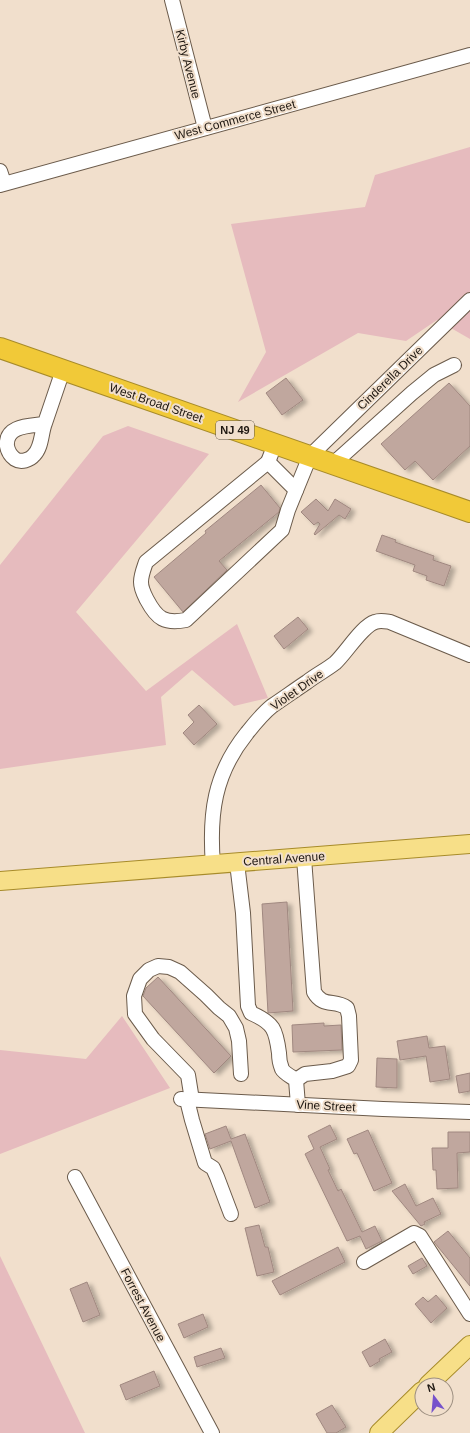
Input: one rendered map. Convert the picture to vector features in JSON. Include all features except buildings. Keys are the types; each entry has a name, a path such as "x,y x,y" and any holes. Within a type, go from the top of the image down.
{"highway":[{"name":"West Broad Street","path":"0,348 63,370 272,453 310,456 470,512"}],"main road":[{"name":"Central Avenue","path":"0,882 470,844"},
{"path":"436,1377 470,1345"},
{"path":"379,1433 414,1399"}],"street":[{"name":"Kirby Avenue","path":"172,0 205,128"},
{"name":"West Commerce Street","path":"1,180 205,128 470,55"},
{"name":"Cinderella Drive","path":"310,456 470,300"},
{"path":"333,464 412,393 434,375 454,365"},
{"path":"44,424 63,370"},
{"path":"296,490 272,453 146,562 140,585 153,610 160,618 172,623 186,620 282,530 310,456"},
{"name":"Violet Drive","path":"213,865 211,827 214,802 228,762 236,746 258,719 271,707 336,662 373,622 382,620 390,622 470,655"},
{"path":"296,1080 305,1074 332,1071 348,1066 351,1060 350,1022 347,1008 341,1003 326,1003 317,997 314,992 304,858"},
{"path":"237,863 243,913 248,1006 251,1013 270,1024 276,1034 282,1070 296,1080 298,1105"},
{"path":"231,1214 217,1176 213,1168 206,1163 192,1120 187,1100 188,1075 153,1039 135,1014 134,996 140,980 149,970 158,966 168,967 180,972 229,1016 236,1028 239,1041 241,1074"},
{"path":"229,1016 248,1006"},
{"name":"Vine Street","path":"187,1100 470,1112"},
{"name":"Forrest Avenue","path":"75,1176 212,1433"},
{"path":"364,1262 414,1233 420,1236 470,1314"}],"shaded area":[{"path":"470,147 470,339 437,320 406,341 358,333 238,402 266,352 231,224 365,207 375,175"},
{"path":"128,426 209,454 76,612 146,691 237,624 268,698 234,706 192,670 161,697 166,745 0,769 0,565 103,436"},
{"path":"122,1016 170,1088 0,1154 0,1050 86,1059"},
{"path":"0,1256 85,1433 0,1433"}]}
